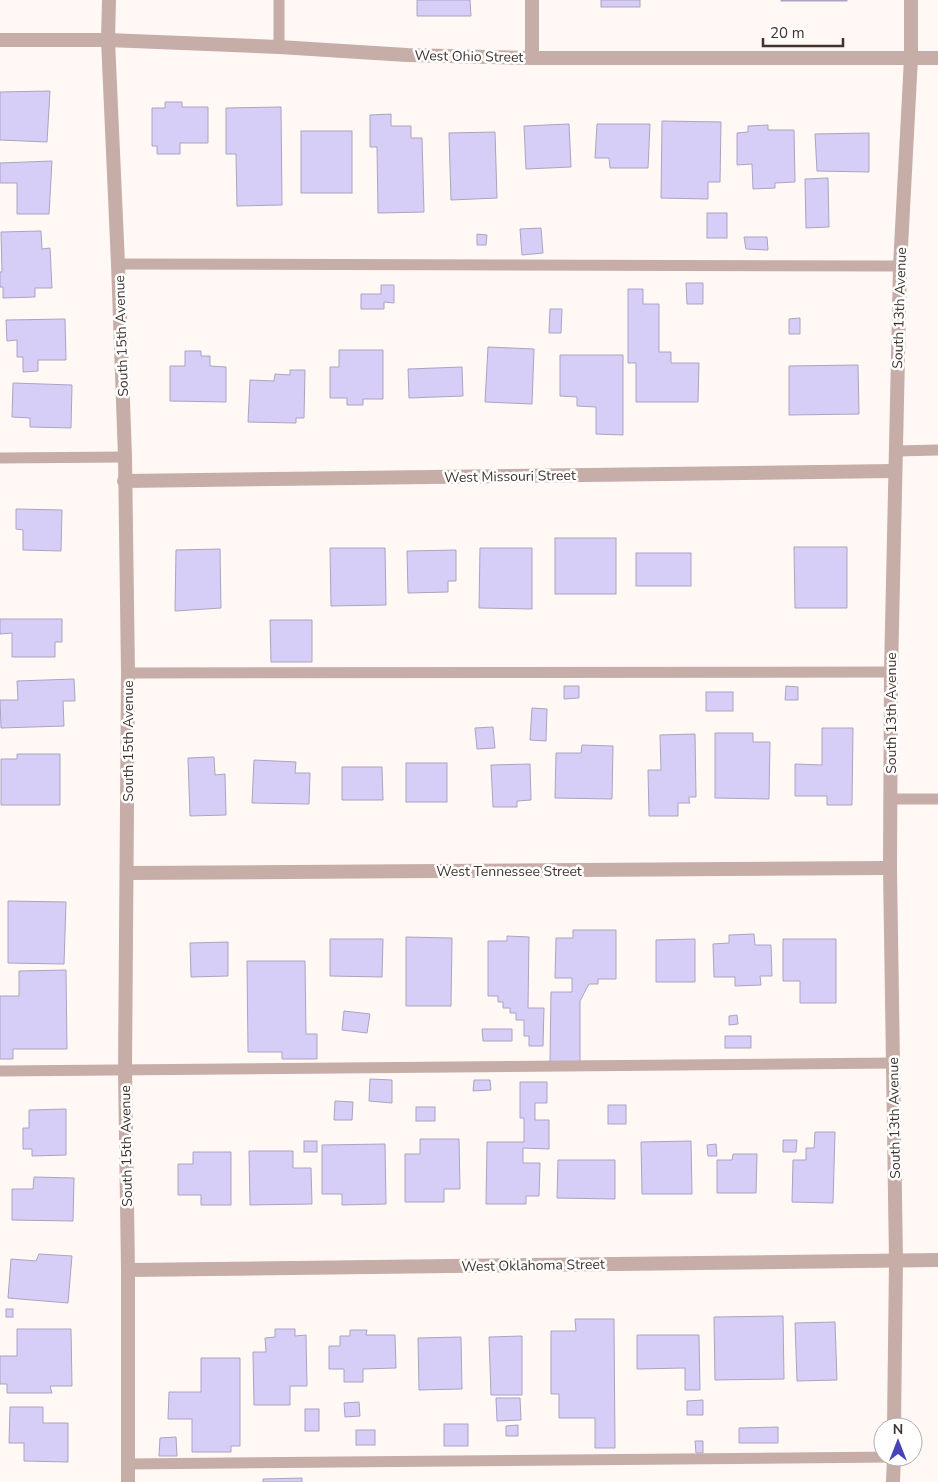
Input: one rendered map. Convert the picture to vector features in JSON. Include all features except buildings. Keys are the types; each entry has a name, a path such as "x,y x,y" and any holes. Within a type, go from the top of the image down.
{"street":[{"name":"South 15th Avenue","path":"109,0 108,40 125,457 128,673 128,874 125,1070 128,1270 128,1482"},
{"path":"532,0 532,58"},
{"name":"South 13th Avenue","path":"894,1417 896,1261 890,868 891,672 900,266 911,58 911,0"},
{"name":"West Ohio Street","path":"0,40 108,40 279,47 407,55 532,58 938,58"},
{"name":"West Missouri Street","path":"124,481 895,471"},
{"name":"West Tennessee Street","path":"128,874 890,868"},
{"name":"West Oklahoma Street","path":"128,1270 938,1260"},
{"path":"893,1482 894,1467"}],"lane":[{"path":"279,0 279,47"},
{"path":"118,264 900,266"},
{"path":"896,451 938,450"},
{"path":"0,458 125,457"},
{"path":"128,673 891,672"},
{"path":"891,799 938,799"},
{"path":"0,1071 893,1063"},
{"path":"128,1464 873,1457"}]}
